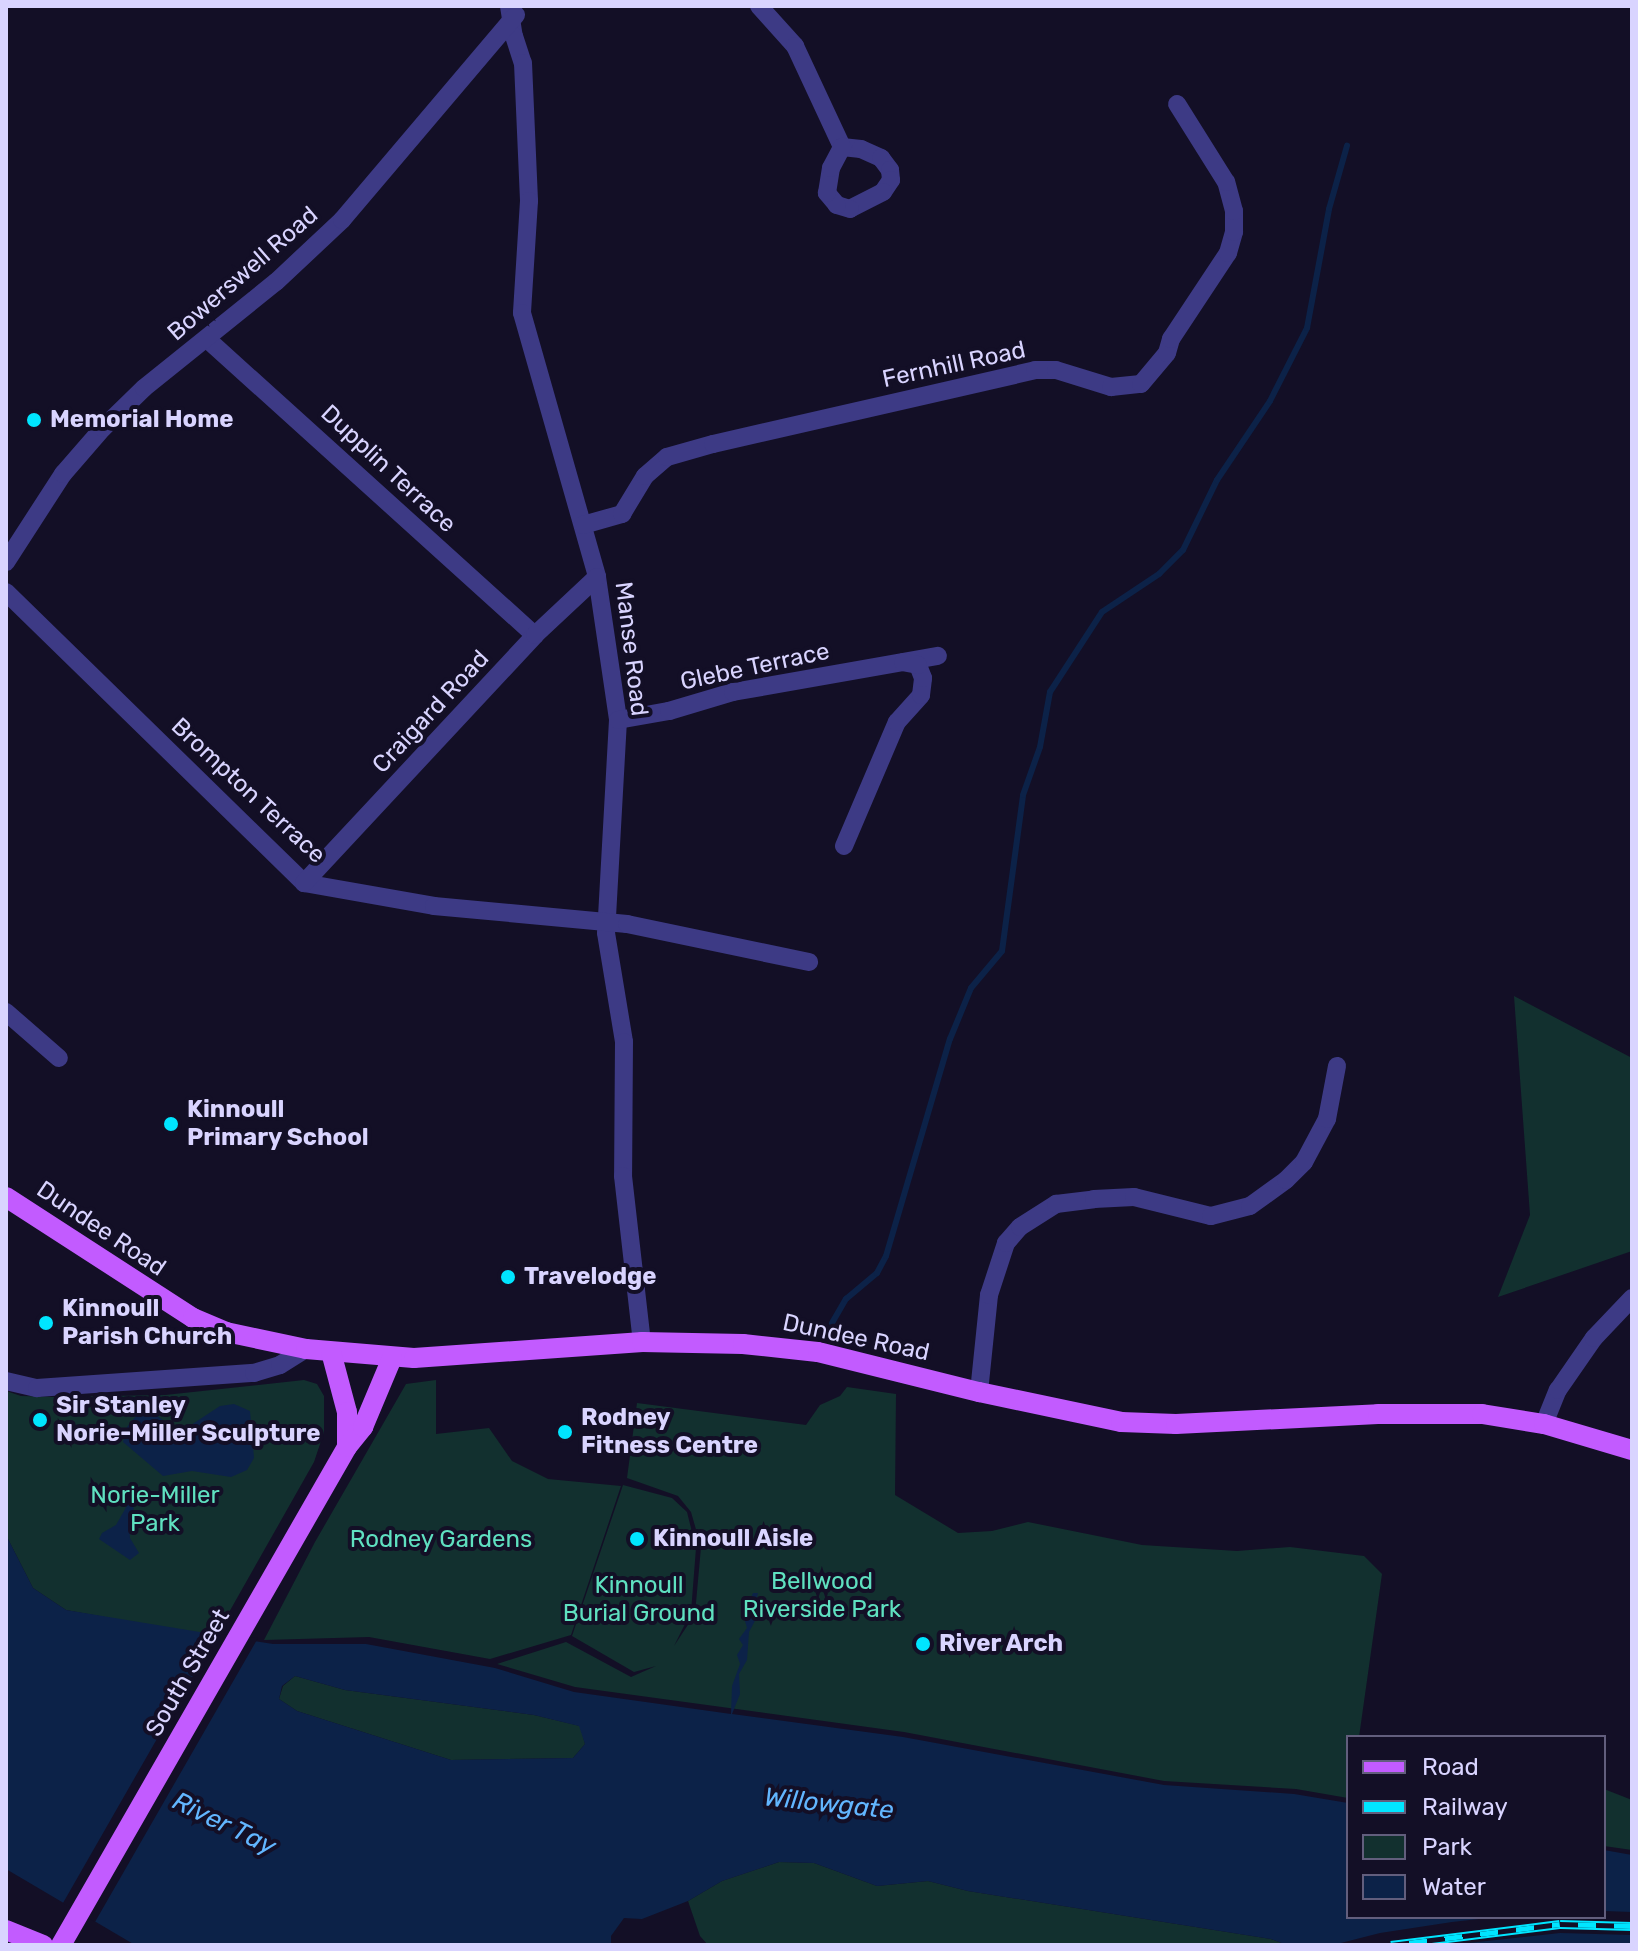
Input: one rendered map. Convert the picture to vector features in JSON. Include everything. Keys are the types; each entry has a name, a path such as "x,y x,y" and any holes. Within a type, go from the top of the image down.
{"main road":[{"name":"Dundee Road","path":"6,1197 193,1318 226,1332 306,1349 392,1358 642,1342 743,1344 818,1352 979,1392 1121,1422 1176,1424 1378,1414 1482,1414 1544,1424 1632,1450"},
{"path":"331,1352 347,1412 347,1447"},
{"name":"South Street","path":"61,1945 347,1447 368,1417 392,1358"},
{"path":"6,1930 43,1945"}],"street":[{"path":"759,6 795,46 842,147"},
{"name":"Bowerswell Road","path":"6,562 63,474 103,428 144,388 276,282 342,220 514,11"},
{"name":"Manse Road","path":"514,11 523,63 529,201 522,313 597,577 618,720 606,922 624,1042 623,1176 642,1342"},
{"name":"Fernhill Road","path":"583,525 622,514 645,476 667,457 713,444 1035,370 1056,370 1111,387 1141,384 1167,353 1171,339 1228,253 1234,232 1234,211 1226,182 1177,104"},
{"name":"Dupplin Terrace","path":"207,339 535,635"},
{"name":"Craigard Road","path":"304,883 535,635 597,577"},
{"name":"Brompton Terrace","path":"6,592 304,883 434,906 627,924 809,962"},
{"name":"Glebe Terrace","path":"618,720 669,711 733,692 938,656"},
{"path":"844,846 897,722 921,695 923,678 918,665 902,662"},
{"path":"6,1012 59,1058"},
{"path":"979,1392 989,1295 1006,1243 1020,1227 1056,1204 1094,1199 1134,1197 1211,1216 1250,1206 1276,1189 1304,1162 1327,1119 1337,1066"},
{"path":"1544,1424 1558,1390 1588,1346 1611,1317 1632,1298"},
{"path":"6,1381 37,1388 254,1373 280,1365 306,1349"}],"green space":[{"path":"1514,996 1632,1058 1632,1251 1498,1297 1530,1215"},
{"name":"Norie-Miller Park","path":"304,1380 317,1384 324,1396 324,1432 314,1462 215,1637 66,1610 33,1588 6,1535 6,1391 21,1396 56,1397 165,1395"},
{"name":"Rodney Gardens","path":"436,1380 436,1434 489,1428 512,1461 548,1479 621,1486 571,1635 490,1659 369,1637 264,1640 315,1542 406,1384"},
{"name":"Bellwood Riverside Park","path":"847,1387 896,1394 895,1495 958,1533 992,1531 1028,1522 1142,1545 1237,1551 1290,1547 1364,1556 1382,1574 1359,1735 1346,1735 1346,1798 1296,1789 1164,1781 904,1732 575,1687 497,1664 566,1642 631,1677 656,1666 634,1672 572,1636 623,1485 672,1498 687,1512 696,1548 691,1612 674,1646 695,1614 701,1547 691,1512 678,1496 627,1478 637,1403 806,1425 820,1405 840,1396"},
{"path":"295,1676 345,1690 534,1715 580,1726 585,1744 573,1758 451,1760 297,1711 279,1699 283,1686"},
{"path":"1606,1790 1632,1800 1632,1850 1606,1846"},
{"path":"779,1862 814,1863 877,1886 928,1881 968,1891 1271,1939 1287,1945 708,1945 700,1936 688,1901 722,1881"}],"water":[{"path":"234,1404 250,1411 254,1458 247,1470 231,1477 192,1471 163,1476 123,1442 127,1427 137,1415 153,1413 170,1425 188,1427 220,1406"},
{"path":"128,1504 134,1508 129,1522 130,1538 139,1553 130,1560 99,1539 102,1533 116,1525"},
{"path":"6,1535 33,1588 66,1610 273,1644 366,1644 495,1668 574,1692 731,1714 732,1686 740,1664 737,1655 743,1645 739,1639 747,1628 745,1621 752,1608 748,1605 750,1600 753,1593 758,1593 754,1609 757,1617 749,1632 747,1660 739,1674 740,1694 732,1714 903,1737 1164,1785 1294,1794 1346,1803 1346,1919 1606,1919 1606,1850 1632,1855 1632,1945 1287,1945 1271,1939 968,1891 928,1881 877,1886 814,1863 779,1862 722,1881 688,1901 642,1919 624,1918 611,1936 611,1945 135,1945 6,1869","holes":["295,1676 345,1690 534,1715 579,1726 585,1744 573,1758 451,1760 297,1711 279,1699 282,1686"]}],"pier":[{"path":"217,1634 258,1638 95,1922 63,1903"},
{"path":"1606,1911 1632,1912 1632,1935 1560,1933 1450,1945 1333,1945 1380,1933 1479,1919 1606,1919"}],"waterway":[{"path":"832,1323 846,1299 877,1273 886,1256 950,1039 971,988 1002,951 1023,795 1040,747 1050,692 1102,612 1159,574 1183,550 1217,480 1270,401 1307,328 1329,209 1347,146"}],"railway":[{"path":"1391,1945 1560,1924 1632,1926"}],"place":[{"name":"Memorial Home","path":"34,420"},
{"name":"Kinnoull Primary School","path":"171,1124"},
{"name":"Travelodge","path":"508,1277"},
{"name":"Kinnoull Parish Church","path":"46,1323"},
{"name":"Sir Stanley Norie-Miller Sculpture","path":"40,1420"},
{"name":"Rodney Fitness Centre","path":"565,1432"},
{"name":"Kinnoull Aisle","path":"637,1539"},
{"name":"River Arch","path":"923,1644"}],"park label":[{"name":"Kinnoull Burial Ground","path":"639,1600"}],"water label":[{"name":"Willowgate","path":"829,1804"},
{"name":"River Tay","path":"224,1824"}]}
